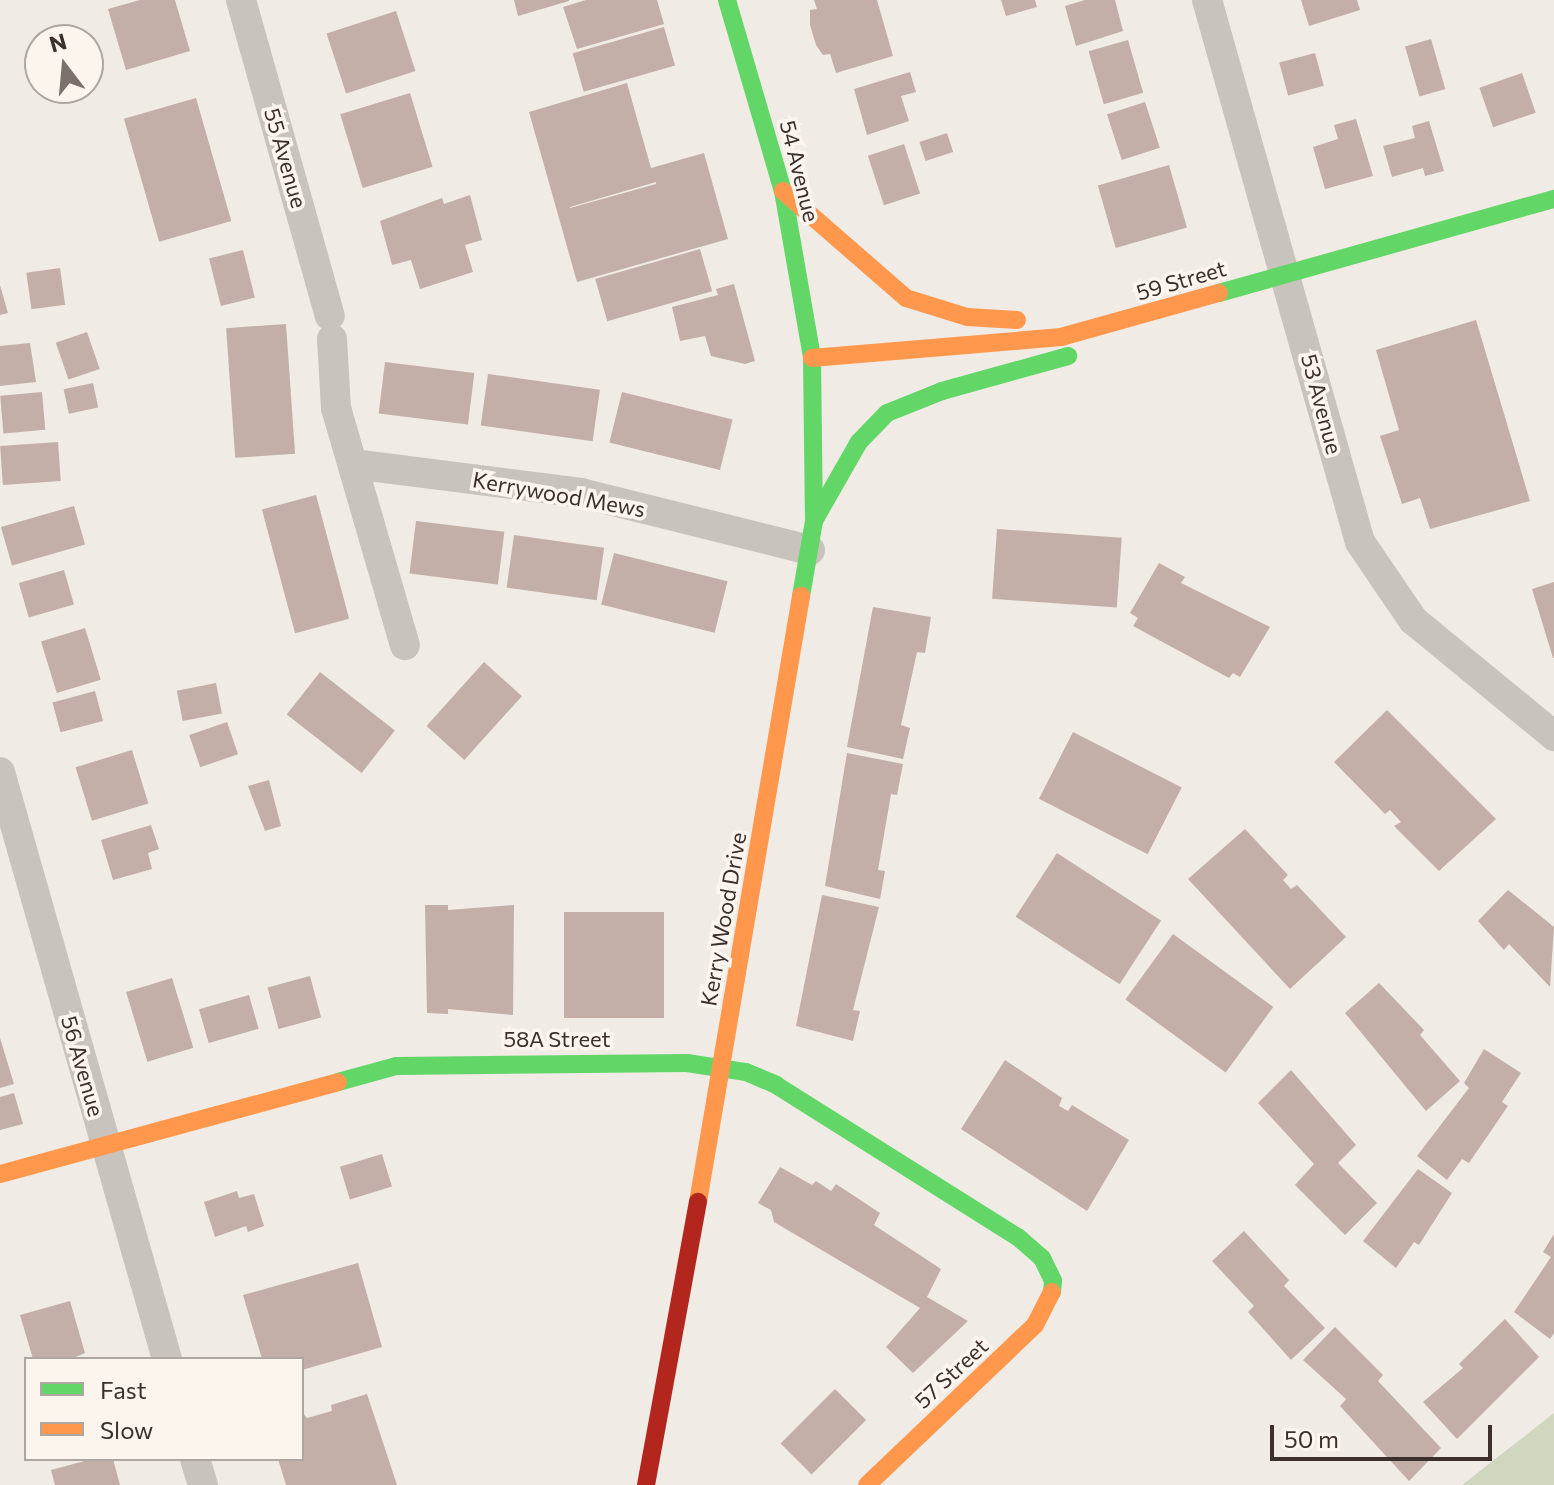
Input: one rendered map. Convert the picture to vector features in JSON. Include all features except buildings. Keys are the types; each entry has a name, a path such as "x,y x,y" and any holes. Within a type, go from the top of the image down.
{"street":[{"name":"55 Avenue","path":"241,0 331,328 332,391 353,464"},
{"name":"54 Avenue","path":"727,0 783,191 812,358"},
{"name":"53 Avenue","path":"1207,0 1360,542 1413,620 1554,736"},
{"path":"783,191 885,285 906,298 967,317 1111,326"},
{"name":"59 Street","path":"812,358 1020,341 1111,326 1554,199"},
{"path":"812,535 859,442 887,413 942,391 1062,360 1111,326"},
{"name":"Kerry Wood Drive","path":"646,1485 723,1066 812,535 812,358"},
{"path":"353,464 405,645"},
{"name":"Kerrywood Mews","path":"353,464 581,493 812,535"},
{"name":"56 Avenue","path":"0,772 166,1357"},
{"name":"58A Street","path":"0,1174 396,1066 723,1066 776,1085 1019,1238 1042,1258 1054,1287"},
{"name":"57 Street","path":"867,1485 1035,1325 1054,1287"},
{"path":"196,1461 203,1485"}],"green space":[{"path":"1554,1413 1554,1485 1462,1485"}],"traffic: fast":[{"path":"727,0 783,191 812,358 814,521 801,596"},
{"path":"1219,293 1554,199"},
{"path":"815,519 859,442 887,413 942,391 1068,356"},
{"path":"338,1082 396,1066 687,1063 746,1072 776,1085 1019,1238 1042,1258 1053,1281 1052,1292"}],"traffic: slow":[{"path":"783,191 906,298 967,317 1017,320"},
{"path":"812,358 1061,337 1219,293"},
{"path":"698,1202 801,596"},
{"path":"0,1174 338,1082"},
{"path":"867,1485 1035,1325 1052,1292"}],"traffic: jam":[{"path":"646,1485 698,1202"}]}
